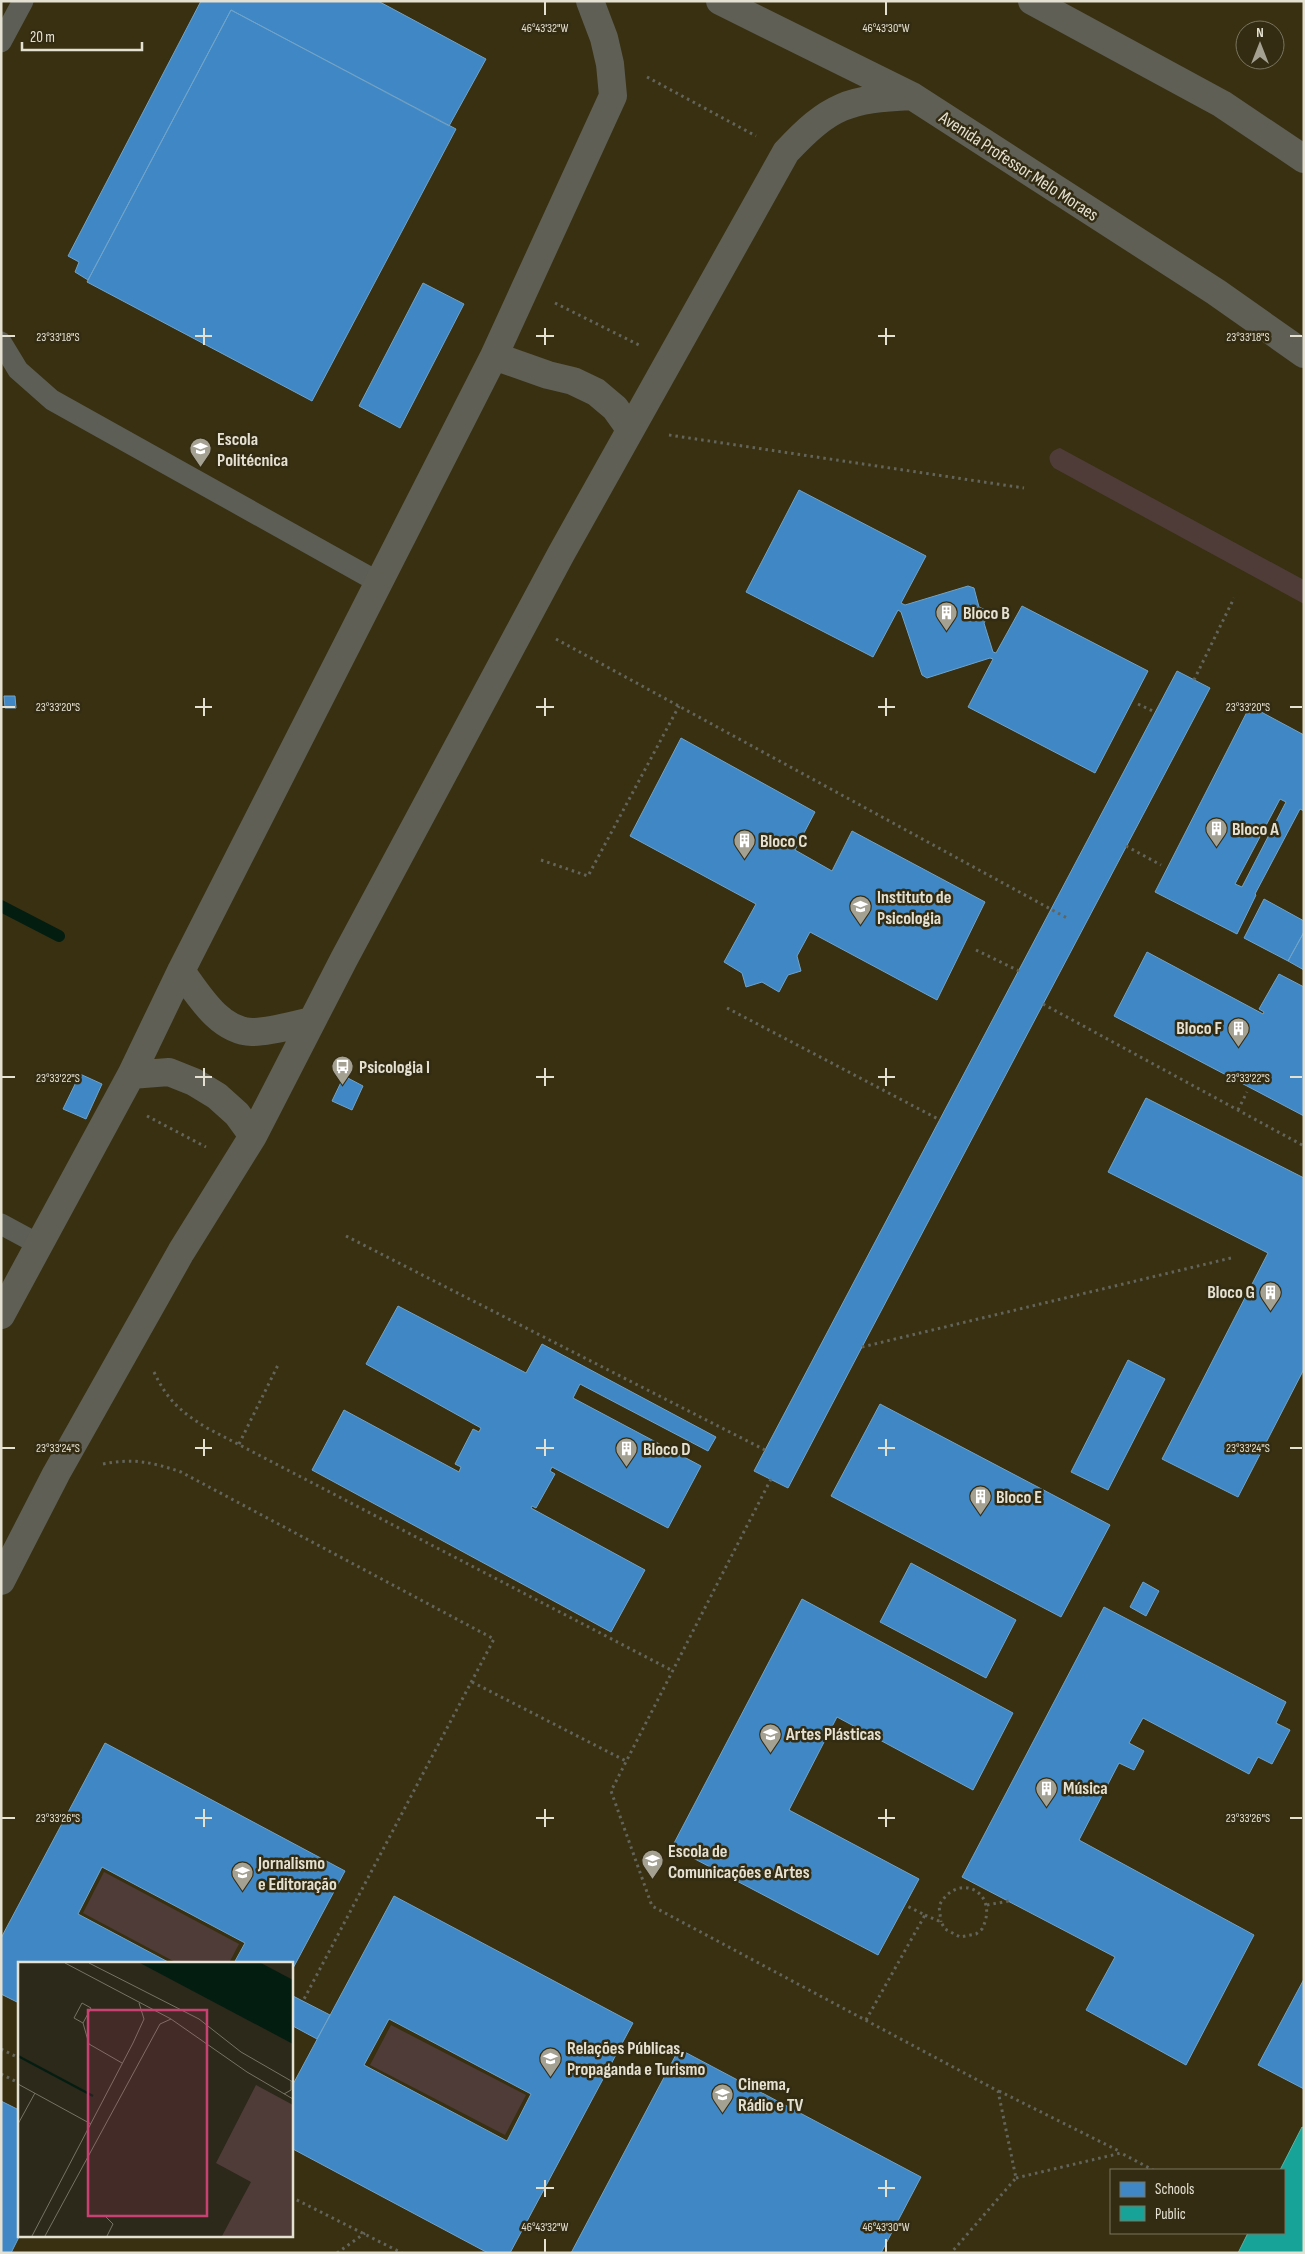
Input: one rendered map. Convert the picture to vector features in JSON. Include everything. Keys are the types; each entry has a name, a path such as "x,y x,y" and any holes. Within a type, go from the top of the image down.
{"street":[{"path":"1,1316 38,1244 118,1101 181,971 494,356 613,96 604,38 590,1"},
{"name":"Avenida Professor Melo Moraes","path":"720,1 912,96 1216,292 1304,354"},
{"path":"1032,1 1222,104 1304,159"},
{"path":"1,1581 56,1474 181,1252 253,1136 312,1021 525,622 668,360 786,152 805,131 832,110 870,98 912,96"},
{"path":"494,356 548,375 573,381 596,392 615,408 630,429"},
{"path":"181,971 219,1018 234,1028 251,1032 312,1021"},
{"path":"131,1075 169,1072 194,1082 217,1096 237,1114 253,1136"}],"lane":[{"path":"1,42 23,1"},
{"path":"1,342 18,370 52,400 378,582"},
{"path":"1,1224 38,1244"}],"path":[{"path":"608,56 786,152"},
{"path":"525,288 668,360"},
{"path":"630,429 1024,488"},
{"path":"1194,680 1234,598"},
{"path":"525,622 1067,918"},
{"path":"1138,704 1155,712"},
{"path":"541,860 588,876 679,706"},
{"path":"1126,846 1161,865"},
{"path":"976,950 1019,971"},
{"path":"1043,1004 1304,1146"},
{"path":"727,1008 940,1120"},
{"path":"1238,1110 1247,1092"},
{"path":"118,1101 236,1162"},
{"path":"346,1236 765,1450"},
{"path":"862,1347 1231,1258"},
{"path":"138,1328 162,1389 182,1412 239,1444 673,1671"},
{"path":"239,1444 278,1365"},
{"path":"56,1474 123,1460 153,1462 181,1472 494,1639 303,2001"},
{"path":"771,1479 611,1790 652,1906 998,2091 1151,2169"},
{"path":"472,1682 626,1761"},
{"path":"955,1888 971,1888 984,1898 987,1905 986,1921 976,1934 968,1936 952,1934 945,1929 941,1922 939,1906 942,1898 955,1888"},
{"path":"987,1905 1009,1901"},
{"path":"905,1905 941,1922"},
{"path":"866,2020 925,1914"},
{"path":"1,2049 18,2058"},
{"path":"1,2074 18,2082"},
{"path":"998,2091 1016,2178"},
{"path":"951,2253 1016,2178 1121,2152"},
{"path":"292,2197 402,2253"},
{"path":"338,2253 365,2233"}],"shaded area":[{"path":"1,1 1304,1 1304,2253 1,2253"},
{"path":"1060,448 1304,580 1304,604 1054,468 1049,459 1053,451"},
{"path":"104,1872 239,1944 230,1962 175,1962 83,1913"},
{"path":"391,2025 526,2095 505,2135 370,2065"}],"building: Schools":[{"path":"201,1 378,1 486,59 449,126 231,10 88,280 75,272 79,262 68,256"},
{"path":"231,10 456,129 312,401 87,282"},
{"path":"423,283 464,304 400,428 359,406"},
{"name":"Bloco B","path":"799,490 926,556 901,603 905,605 968,586 974,588 979,607 990,612 984,623 993,652 996,653 1022,606 1148,671 1095,773 968,707 993,659 990,658 927,678 922,675 901,612 898,610 873,657 746,592"},
{"path":"1177,671 1210,688 788,1488 754,1471"},
{"path":"4,696 15,696 16,708 5,708"},
{"name":"Bloco A","path":"1250,706 1304,735 1304,811 1300,809 1255,894 1237,934 1155,892","holes":["1280,799 1286,802 1242,887 1235,884"]},
{"name":"Bloco C","path":"681,738 815,812 795,850 832,871 852,831 985,902 937,1000 810,932 797,956 801,971 788,975 779,992 762,982 746,987 742,973 724,962 756,904 630,836"},
{"path":"1264,899 1304,921 1304,932 1288,961 1244,938"},
{"path":"1304,932 1304,970 1288,961"},
{"name":"Bloco F","path":"1147,952 1263,1014 1264,1012 1259,1009 1279,974 1304,987 1304,1116 1114,1016"},
{"path":"80,1074 102,1084 86,1119 63,1109"},
{"path":"344,1076 363,1086 352,1110 332,1101"},
{"name":"Bloco G","path":"1146,1098 1304,1178 1304,1369 1238,1497 1162,1459 1268,1253 1108,1172"},
{"name":"Bloco D","path":"398,1306 526,1373 542,1344 716,1437 708,1451 580,1384 573,1398 701,1466 668,1528 552,1467 550,1471 555,1474 536,1508 532,1506 531,1508 645,1570 611,1632 312,1470 344,1410 459,1472 461,1467 455,1464 473,1429 479,1432 481,1428 366,1364"},
{"path":"1128,1360 1165,1379 1108,1490 1071,1472"},
{"name":"Bloco E","path":"880,1404 1110,1525 1061,1617 831,1496"},
{"path":"911,1563 1016,1620 986,1678 880,1622"},
{"path":"1143,1582 1159,1591 1146,1616 1130,1607"},
{"name":"Artes Plásticas","path":"802,1599 1013,1713 973,1790 837,1717 789,1810 919,1879 878,1955 672,1847"},
{"name":"Música","path":"1104,1607 1286,1702 1276,1723 1290,1730 1272,1764 1258,1757 1249,1774 1143,1718 1129,1743 1144,1751 1134,1770 1119,1763 1079,1840 1254,1935 1186,2065 1086,2010 1115,1957 962,1877"},
{"name":"Jornalismo e Editoração","path":"105,1743 345,1871 292,1970 292,1962 235,1962 245,1943 102,1867 78,1914 168,1962 18,1962 18,2002 1,1994 1,1938"},
{"name":"Relações Públicas, Propaganda e Turismo","path":"394,1896 633,2023 510,2253 488,2253 292,2149 292,2086","holes":["389,2019 531,2094 507,2141 364,2065"]},
{"path":"1304,1979 1304,2089 1258,2065"},
{"path":"292,1996 330,2015 317,2039 292,2026"},
{"name":"Cinema, Rádio e TV","path":"679,2049 921,2177 881,2253 571,2253"},
{"path":"1,2101 18,2110 20,2236 11,2253 1,2253"}],"building: Public":[{"path":"1302,2127 1304,2128 1304,2253 1238,2253 1248,2234 1285,2234 1285,2169 1281,2169"}],"waterway":[{"path":"1,906 59,936"}],"place":[{"name":"Escola Politécnica","path":"201,468"},
{"name":"Bloco B","path":"947,632"},
{"name":"Bloco A","path":"1216,848"},
{"name":"Bloco C","path":"744,860"},
{"name":"Instituto de Psicologia","path":"861,926"},
{"name":"Bloco F","path":"1238,1047"},
{"name":"Psicologia I","path":"343,1086"},
{"name":"Bloco G","path":"1271,1311"},
{"name":"Bloco D","path":"627,1468"},
{"name":"Bloco E","path":"980,1516"},
{"name":"Artes Plásticas","path":"770,1753"},
{"name":"Música","path":"1047,1807"},
{"name":"Escola de Comunicações e Artes","path":"652,1880"},
{"name":"Jornalismo e Editoração","path":"242,1892"},
{"name":"Relações Públicas, Propaganda e Turismo","path":"551,2077"},
{"name":"Cinema, Rádio e TV","path":"722,2113"}]}
